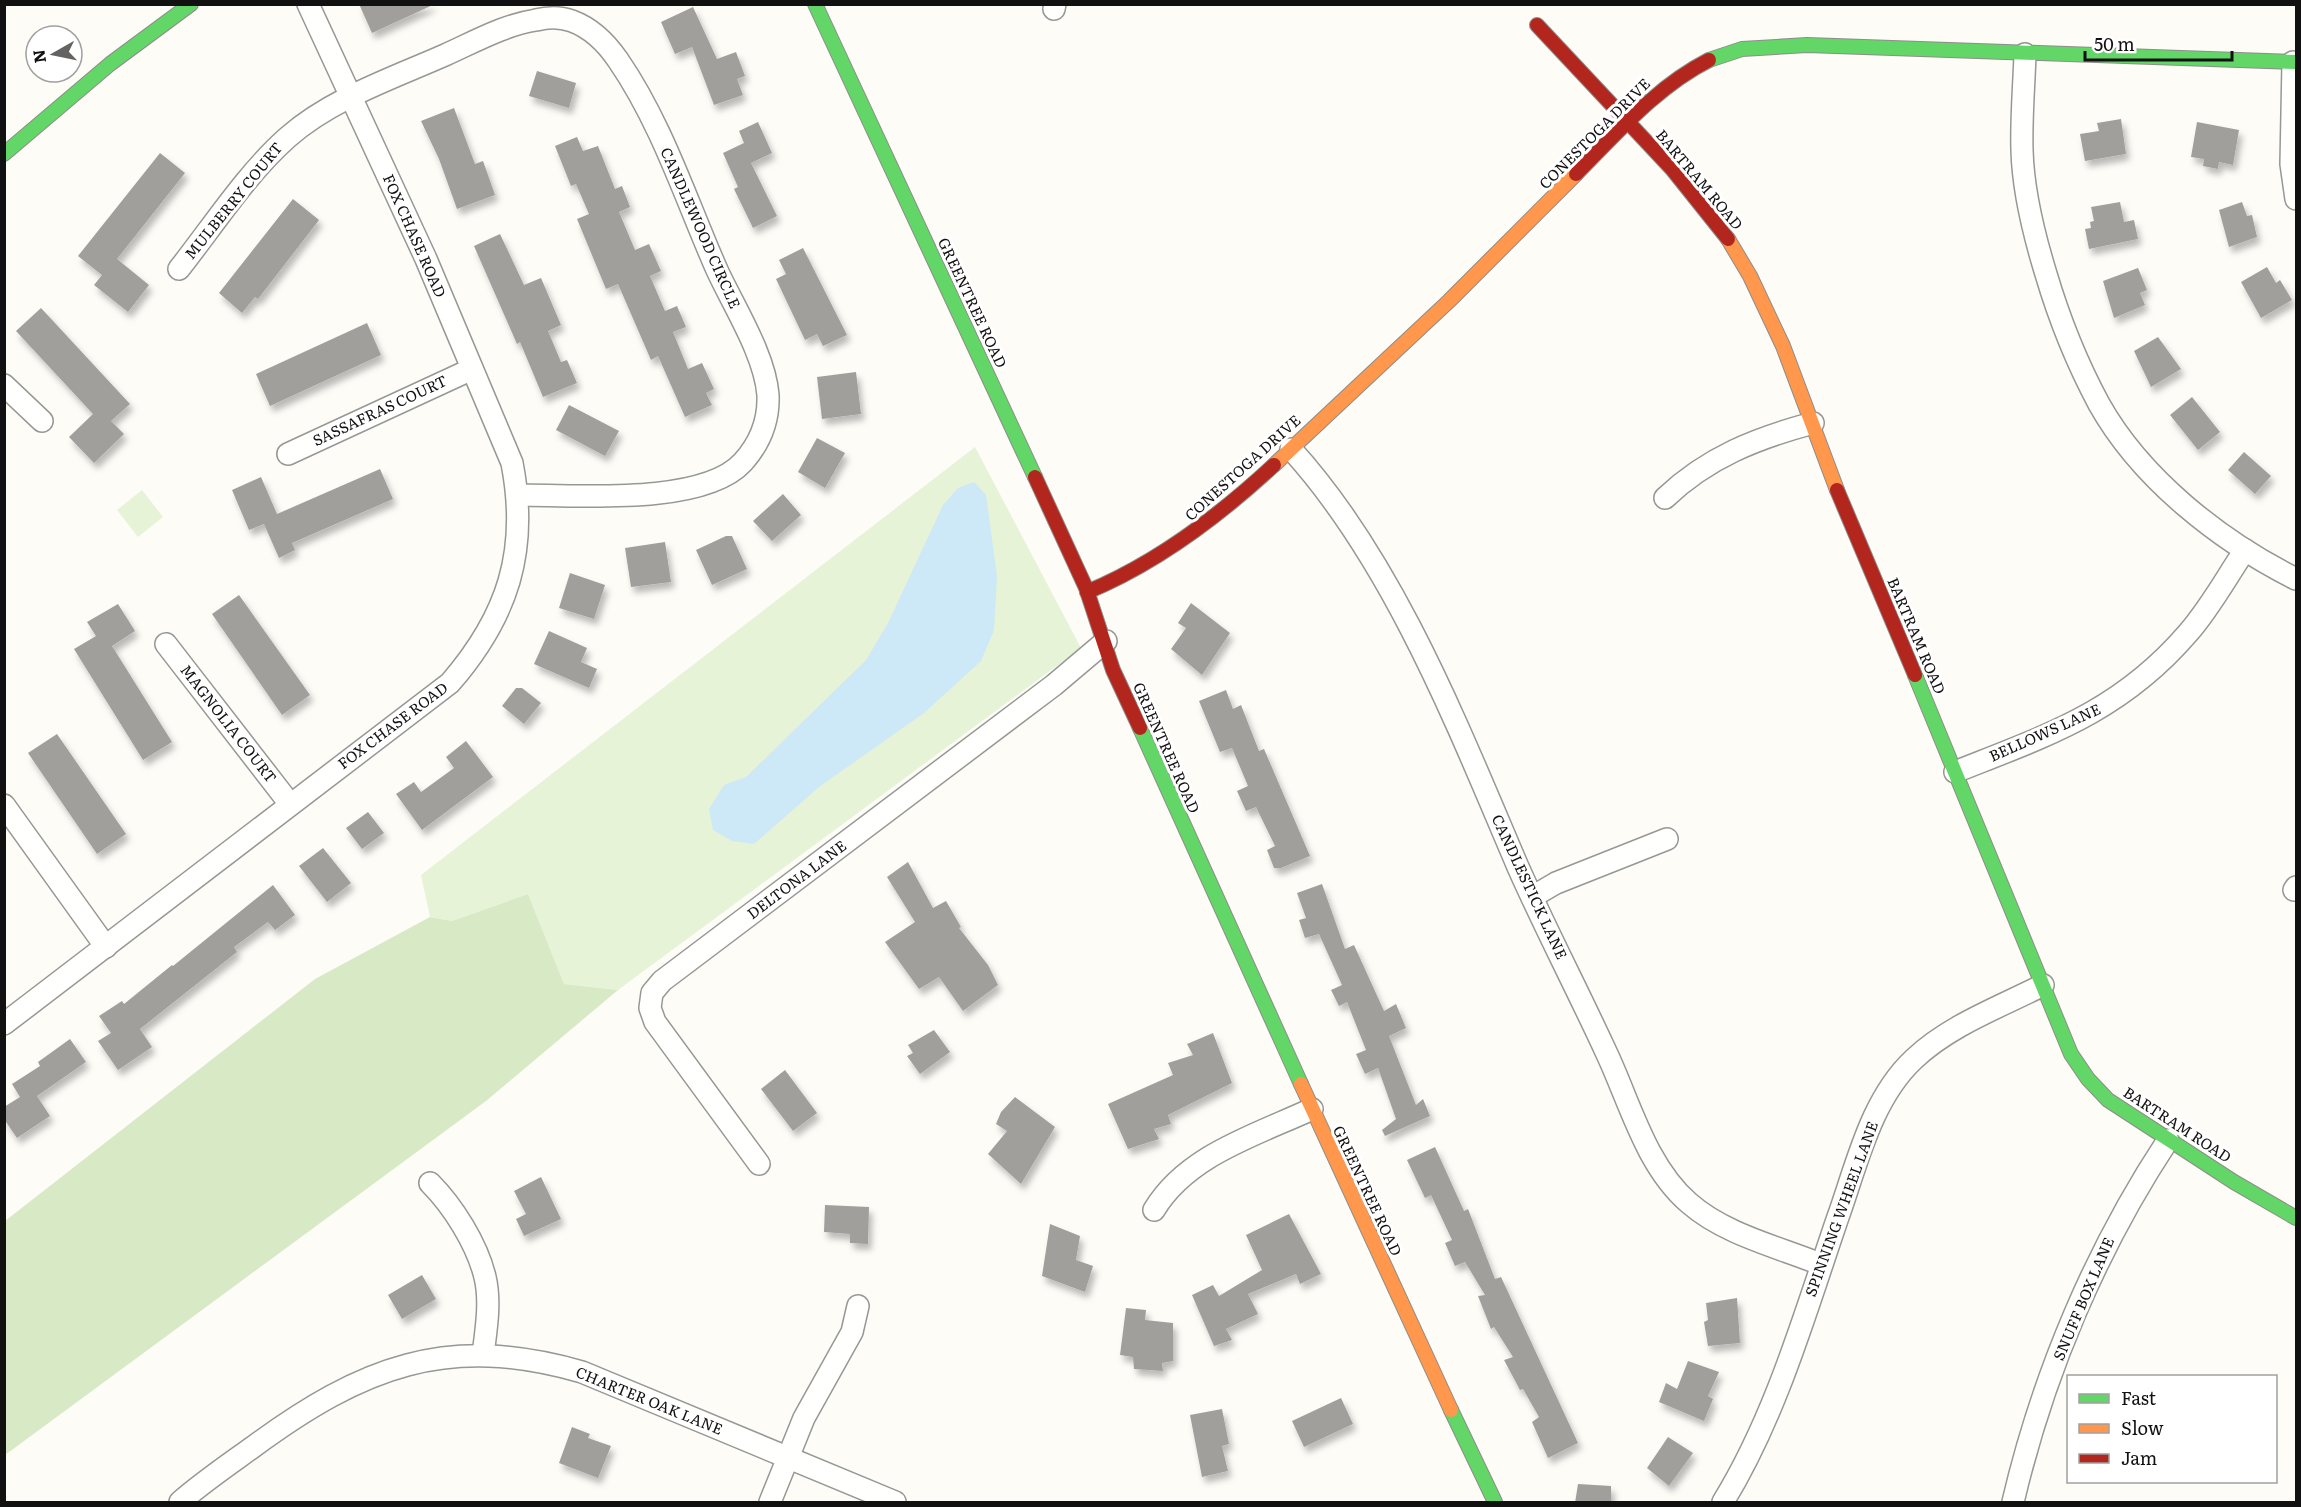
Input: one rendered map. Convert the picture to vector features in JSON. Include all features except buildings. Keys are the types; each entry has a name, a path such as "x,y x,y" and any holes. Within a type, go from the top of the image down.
{"street":[{"path":"4,154 110,64 191,4"},
{"name":"FOX CHASE ROAD","path":"4,1023 450,683 470,660 501,606 512,577 518,548 518,495 512,463 426,259 308,4"},
{"name":"GREENTREE ROAD","path":"815,4 1087,592 1106,641 1113,670 1437,1384 1495,1503"},
{"name":"CANDLEWOOD CIRCLE","path":"351,98 492,34 524,23 555,17 572,21 588,30 605,44 618,60 647,111 755,351 768,394 762,434 740,465 724,476 705,485 660,493 518,495"},
{"name":"BARTRAM ROAD","path":"1537,25 1672,170 1731,243 1767,311 1813,423 1851,528 2071,1054 2088,1079 2108,1100 2168,1140 2296,1218"},
{"name":"CONESTOGA DRIVE","path":"1087,592 1116,580 1195,533 1244,493 1449,301 1627,123 1688,71 1714,57 1742,49 1807,45 2295,62"},
{"path":"2025,54 2022,150 2030,206 2052,295 2099,404 2132,452 2194,512 2245,550 2296,579"},
{"path":"2295,62 2291,143 2296,199"},
{"name":"MULBERRY COURT","path":"179,268 276,148 310,120 351,98"},
{"name":"SASSAFRAS COURT","path":"288,454 472,369"},
{"path":"4,385 42,422"},
{"path":"1665,498 1691,475 1749,442 1813,423"},
{"name":"CANDLESTICK LANE","path":"1291,449 1322,482 1406,619 1655,1161 1671,1184 1689,1203 1709,1217 1821,1264"},
{"name":"BELLOWS LANE","path":"1955,772 2061,729 2108,705 2130,689 2152,671 2189,632 2245,550"},
{"name":"DELTONA LANE","path":"759,1164 663,1036 650,1008 652,993 662,981 1054,685 1106,641"},
{"name":"MAGNOLIA COURT","path":"166,644 290,804"},
{"path":"4,805 92,923 106,947"},
{"path":"1532,897 1556,883 1667,839"},
{"name":"SPINNING WHEEL LANE","path":"1723,1503 1752,1450 1789,1358 1862,1148 1884,1099 1897,1077 1914,1059 1939,1040 2043,985"},
{"path":"1154,1210 1164,1194 1195,1166 1312,1109"},
{"name":"SNUFF BOX LANE","path":"2013,1503 2033,1427 2085,1291 2125,1207 2168,1140"},
{"path":"430,1183 449,1202 485,1277 488,1318 483,1355"},
{"path":"770,1503 786,1457 852,1332 858,1306"},
{"name":"CHARTER OAK LANE","path":"180,1503 200,1485 317,1402 367,1377 417,1363 483,1355 529,1359 582,1372 894,1503"}],"green space":[{"path":"975,447 1081,648 618,990 564,984 528,894 452,921 430,917 421,875"},
{"path":"142,490 163,517 138,537 117,510"},
{"path":"528,894 564,984 618,990 486,1101 5,1455 5,1221 315,979 430,917 452,921"}],"water":[{"path":"974,482 986,495 997,576 994,630 981,661 924,713 819,787 754,844 732,841 713,830 709,809 724,785 746,777 866,660 888,623 943,505 958,488"}],"traffic: fast":[{"path":"4,154 110,64 191,4"},
{"path":"815,4 1035,477"},
{"path":"1709,60 1742,49 1807,45 2296,62"},
{"path":"1915,675 2071,1054 2088,1079 2108,1100 2234,1182 2296,1218"},
{"path":"1140,728 1301,1084"},
{"path":"1451,1410 1495,1502"}],"traffic: slow":[{"path":"1274,465 1449,301 1576,174"},
{"path":"1728,239 1750,276 1783,346 1837,490"},
{"path":"1301,1084 1451,1410"}],"traffic: jam":[{"path":"1537,25 1672,169 1728,239"},
{"path":"1576,174 1654,97 1709,60"},
{"path":"1087,592 1138,567 1186,537 1231,503 1274,465"},
{"path":"1035,477 1086,588 1113,670 1140,728"},
{"path":"1837,490 1915,675"}]}
